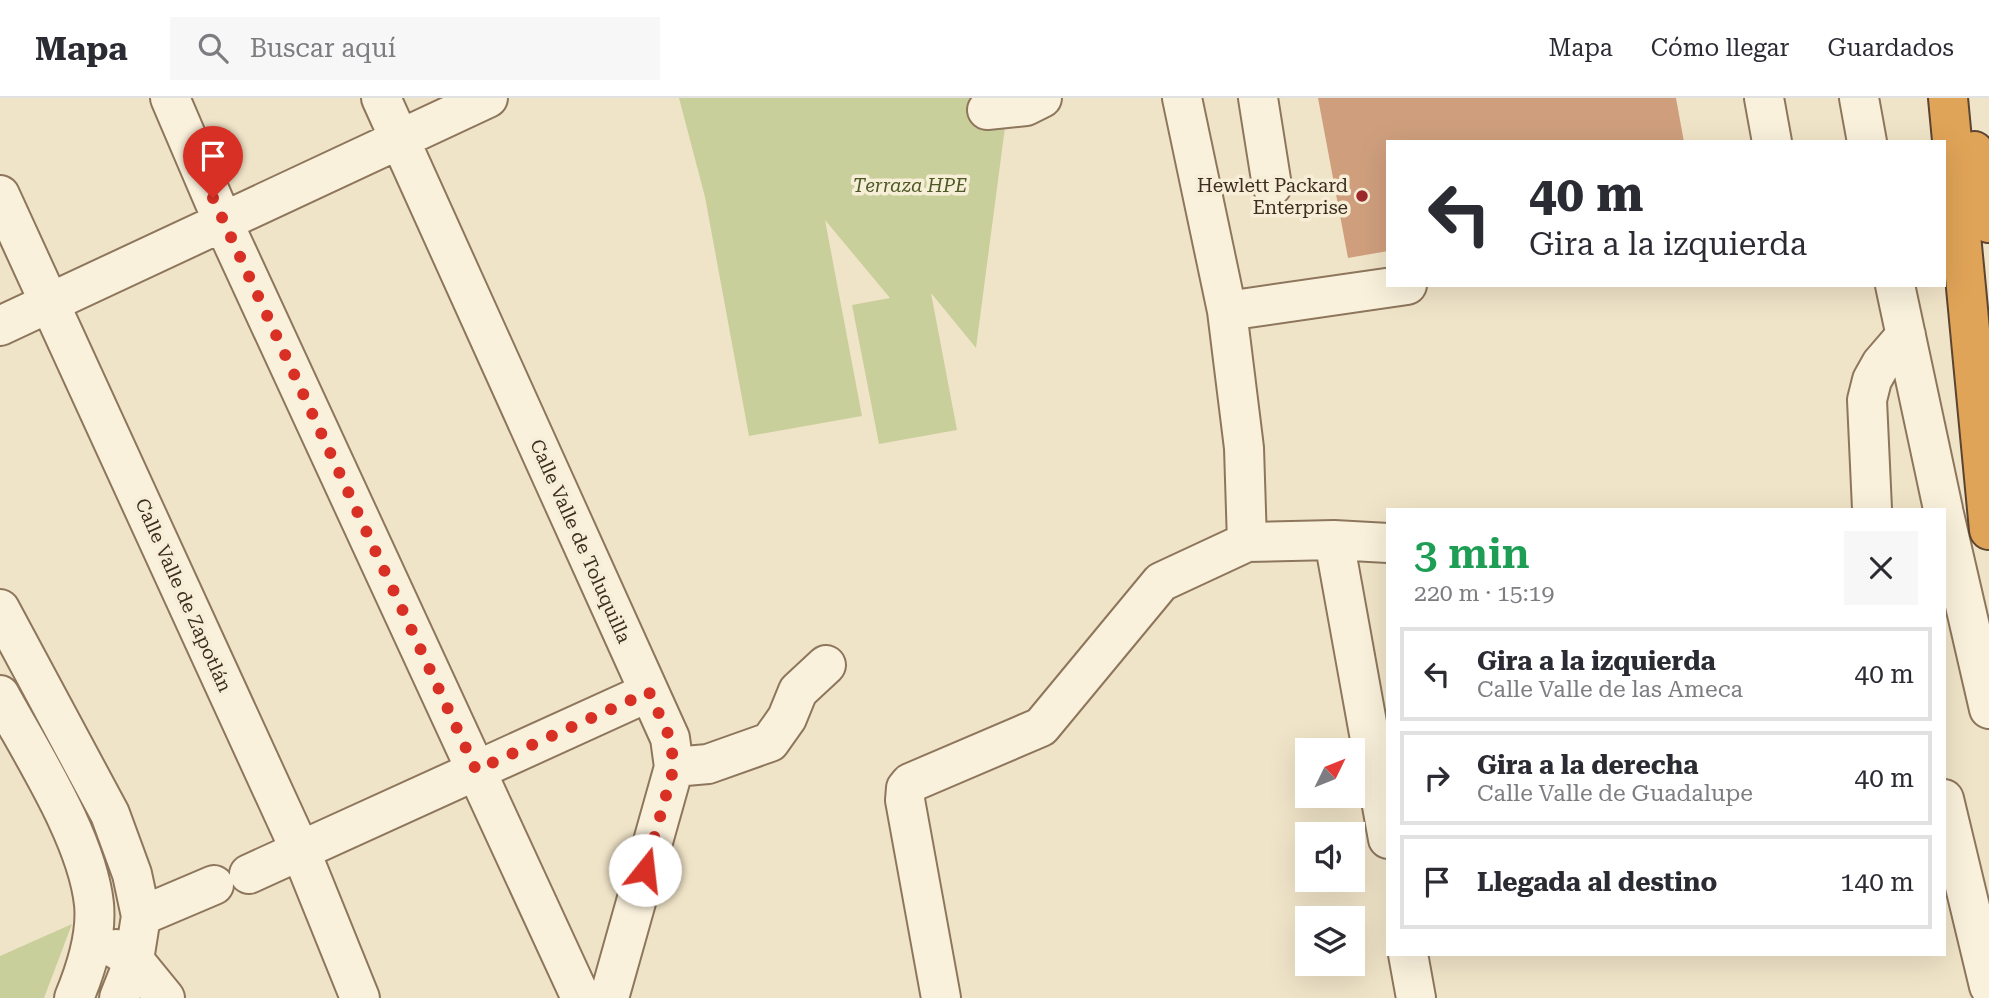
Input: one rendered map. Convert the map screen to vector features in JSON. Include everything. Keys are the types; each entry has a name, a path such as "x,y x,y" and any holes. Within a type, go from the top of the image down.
{"highway":[{"path":"1948,98 1989,530"},
{"path":"1963,98 1989,222"}],"street":[{"path":"170,98 223,222 581,998"},
{"name":"Calle Valle de Toluquilla","path":"381,98 670,738 674,767 609,998"},
{"path":"0,326 488,98"},
{"path":"986,110 1026,106 1042,98"},
{"path":"1182,98 1227,312 1244,448 1247,542"},
{"path":"1258,98 1272,186"},
{"path":"1764,98 1772,140"},
{"path":"1859,98 1867,140"},
{"name":"Calle Valle de Zapotlán","path":"0,195 301,852 359,998"},
{"path":"1227,312 1394,287"},
{"path":"1895,287 1943,508"},
{"path":"1871,508 1867,400 1872,380 1881,364 1906,335"},
{"path":"1946,521 1989,709"},
{"path":"1334,540 1386,828"},
{"path":"941,998 905,800 906,788 916,780 1041,727 1161,582 1247,542 1334,540 1386,543"},
{"path":"0,609 110,814 132,874 141,916 134,960 119,998"},
{"path":"674,767 708,764 770,742 787,718 798,691 825,665"},
{"path":"141,916 301,852 649,692"},
{"path":"0,695 70,826 85,864 94,904 93,936 74,998"},
{"path":"1946,807 1989,986"},
{"path":"93,936 134,960 164,998"},
{"path":"1408,956 1416,998"}],"green space":[{"name":"Terraza HPE","path":"679,98 1023,98 1007,112 976,348 931,293 957,430 879,444 852,305 890,298 825,220 862,416 749,436 705,197"},
{"path":"72,924 44,998 0,998 0,956"}],"building":[{"name":"Hewlett Packard Enterprise","path":"1318,98 1676,98 1684,140 1386,140 1386,251 1348,258"}],"place":[{"name":"Hewlett Packard Enterprise","path":"1362,196"}],"route":[{"path":"213,198 476,770 649,692 670,738 674,767 645,870"}]}
